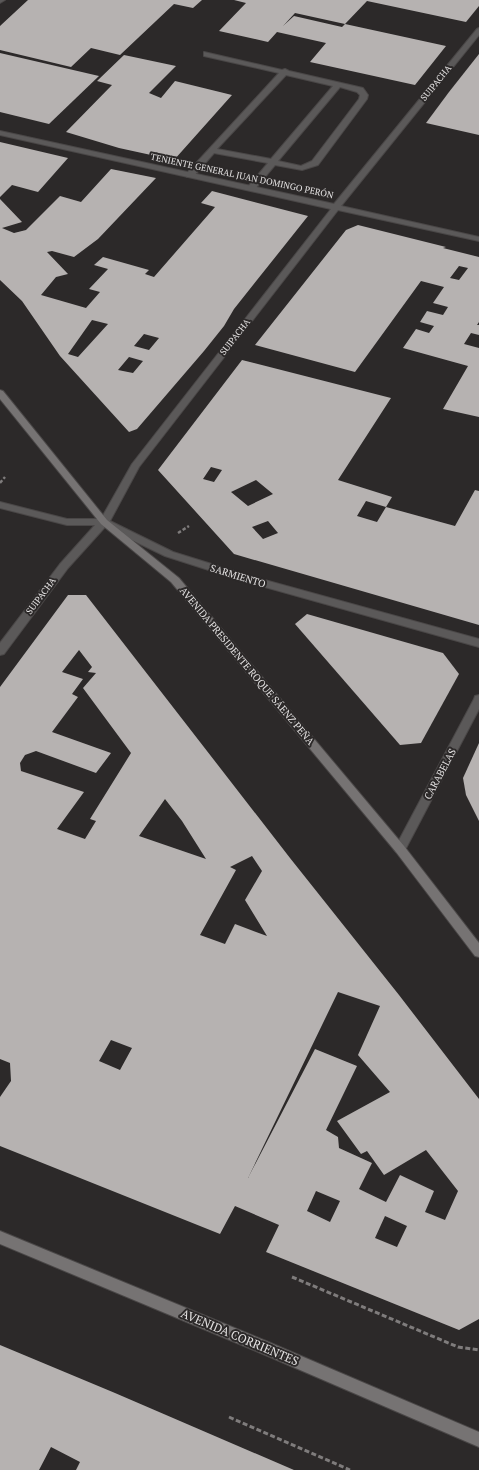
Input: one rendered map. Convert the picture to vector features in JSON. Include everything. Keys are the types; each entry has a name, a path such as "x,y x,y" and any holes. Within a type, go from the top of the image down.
{"main road":[{"name":"AVENIDA PRESIDENTE ROQUE SÁENZ PEÑA","path":"0,393 104,522 175,580 400,849 478,951"},
{"name":"AVENIDA CORRIENTES","path":"0,1237 254,1343 479,1440"}],"street":[{"name":"SUIPACHA","path":"0,651 64,566 104,522 135,466 336,207 479,30"},
{"path":"207,54 339,84 360,90 364,95 363,99 315,163 302,168 212,150"},
{"path":"190,175 285,72"},
{"path":"251,188 339,84"},
{"name":"TENIENTE GENERAL JUAN DOMINGO PERÓN","path":"0,133 479,239"},
{"name":"SARMIENTO","path":"0,505 67,522 104,522 169,554 247,579 479,643"},
{"name":"CARABELAS","path":"400,849 479,699"}],"path":[{"path":"0,483 5,477"},
{"path":"292,1277 458,1347 479,1350"},
{"path":"229,1417 350,1470"}],"building":[{"path":"28,0 202,0 193,8 174,4 120,55 91,48 71,67 0,50 0,26"},
{"path":"234,0 479,0 479,6 466,22 367,1 345,24 446,46 415,85 310,62 326,43 277,32 268,42 219,31 246,3","holes":["295,13 345,24 342,27 294,16 283,26"]},
{"path":"0,53 99,76 49,124 0,112"},
{"path":"479,54 479,135 426,123 449,92"},
{"path":"124,55 176,66 149,93 161,98 175,81 232,95 174,160 119,148 66,132 112,85 97,81"},
{"path":"0,142 68,158 38,192 12,185 0,197"},
{"path":"111,169 156,178 98,239 74,257 52,251 47,252 68,274 56,277 41,295 86,308 100,292 89,289 108,269 94,265 103,257 149,270 145,274 154,277 215,207 201,203 212,191 308,216 234,309 224,326 204,351 137,429 129,432 60,356 22,301 0,280 0,199 22,222 2,228 14,233 26,230 60,196 81,202","holes":["92,320 108,324 78,357 68,354","144,334 159,338 149,350 134,346","129,357 143,361 133,373 118,370"]},
{"path":"358,225 446,247 443,248 479,257 479,322 477,325 479,325 479,335 471,333 464,344 479,348 479,417 443,409 468,366 403,348 416,329 429,333 434,326 420,322 427,311 443,315 448,307 433,303 444,287 421,281 355,372 255,345 346,230","holes":["459,266 468,268 459,280 450,278"]},
{"path":"242,360 391,398 338,480 392,497 386,507 455,526 475,490 479,491 479,625 234,554 158,470","holes":["211,467 222,470 214,482 203,479","256,480 273,494 248,506 231,492","366,501 386,507 377,522 357,516","268,521 278,533 263,539 252,527"]},
{"path":"68,595 86,595 479,1099 479,1319 459,1330 266,1252 279,1225 235,1206 220,1234 0,1146 0,1097 11,1081 10,1063 0,1059 0,687","holes":["79,650 92,667 88,672 96,673 83,688 131,753 90,819 96,821 85,839 57,829 84,792 21,771 20,763 25,755 36,751 96,773 111,753 52,732 78,697 72,694 83,679 62,672","165,799 182,821 206,859 139,836","252,856 262,871 245,900 267,936 235,924 225,944 200,935 236,870 230,867","338,992 380,1006 358,1055 390,1092 337,1121 361,1154 367,1151 384,1175 426,1150 458,1191 445,1220 425,1212 434,1191 400,1175 386,1202 359,1189 372,1163 339,1148 338,1137 326,1130 357,1066 315,1049 248,1178","111,1040 132,1048 120,1070 99,1061","316,1191 340,1201 330,1222 307,1211","385,1216 407,1226 397,1247 375,1238"]},
{"path":"307,614 443,653 459,674 421,743 400,745 295,624"},
{"path":"479,743 479,821 466,795 463,778"},
{"path":"0,1345 294,1470 76,1470 80,1462 51,1447 39,1470 0,1470"}]}
